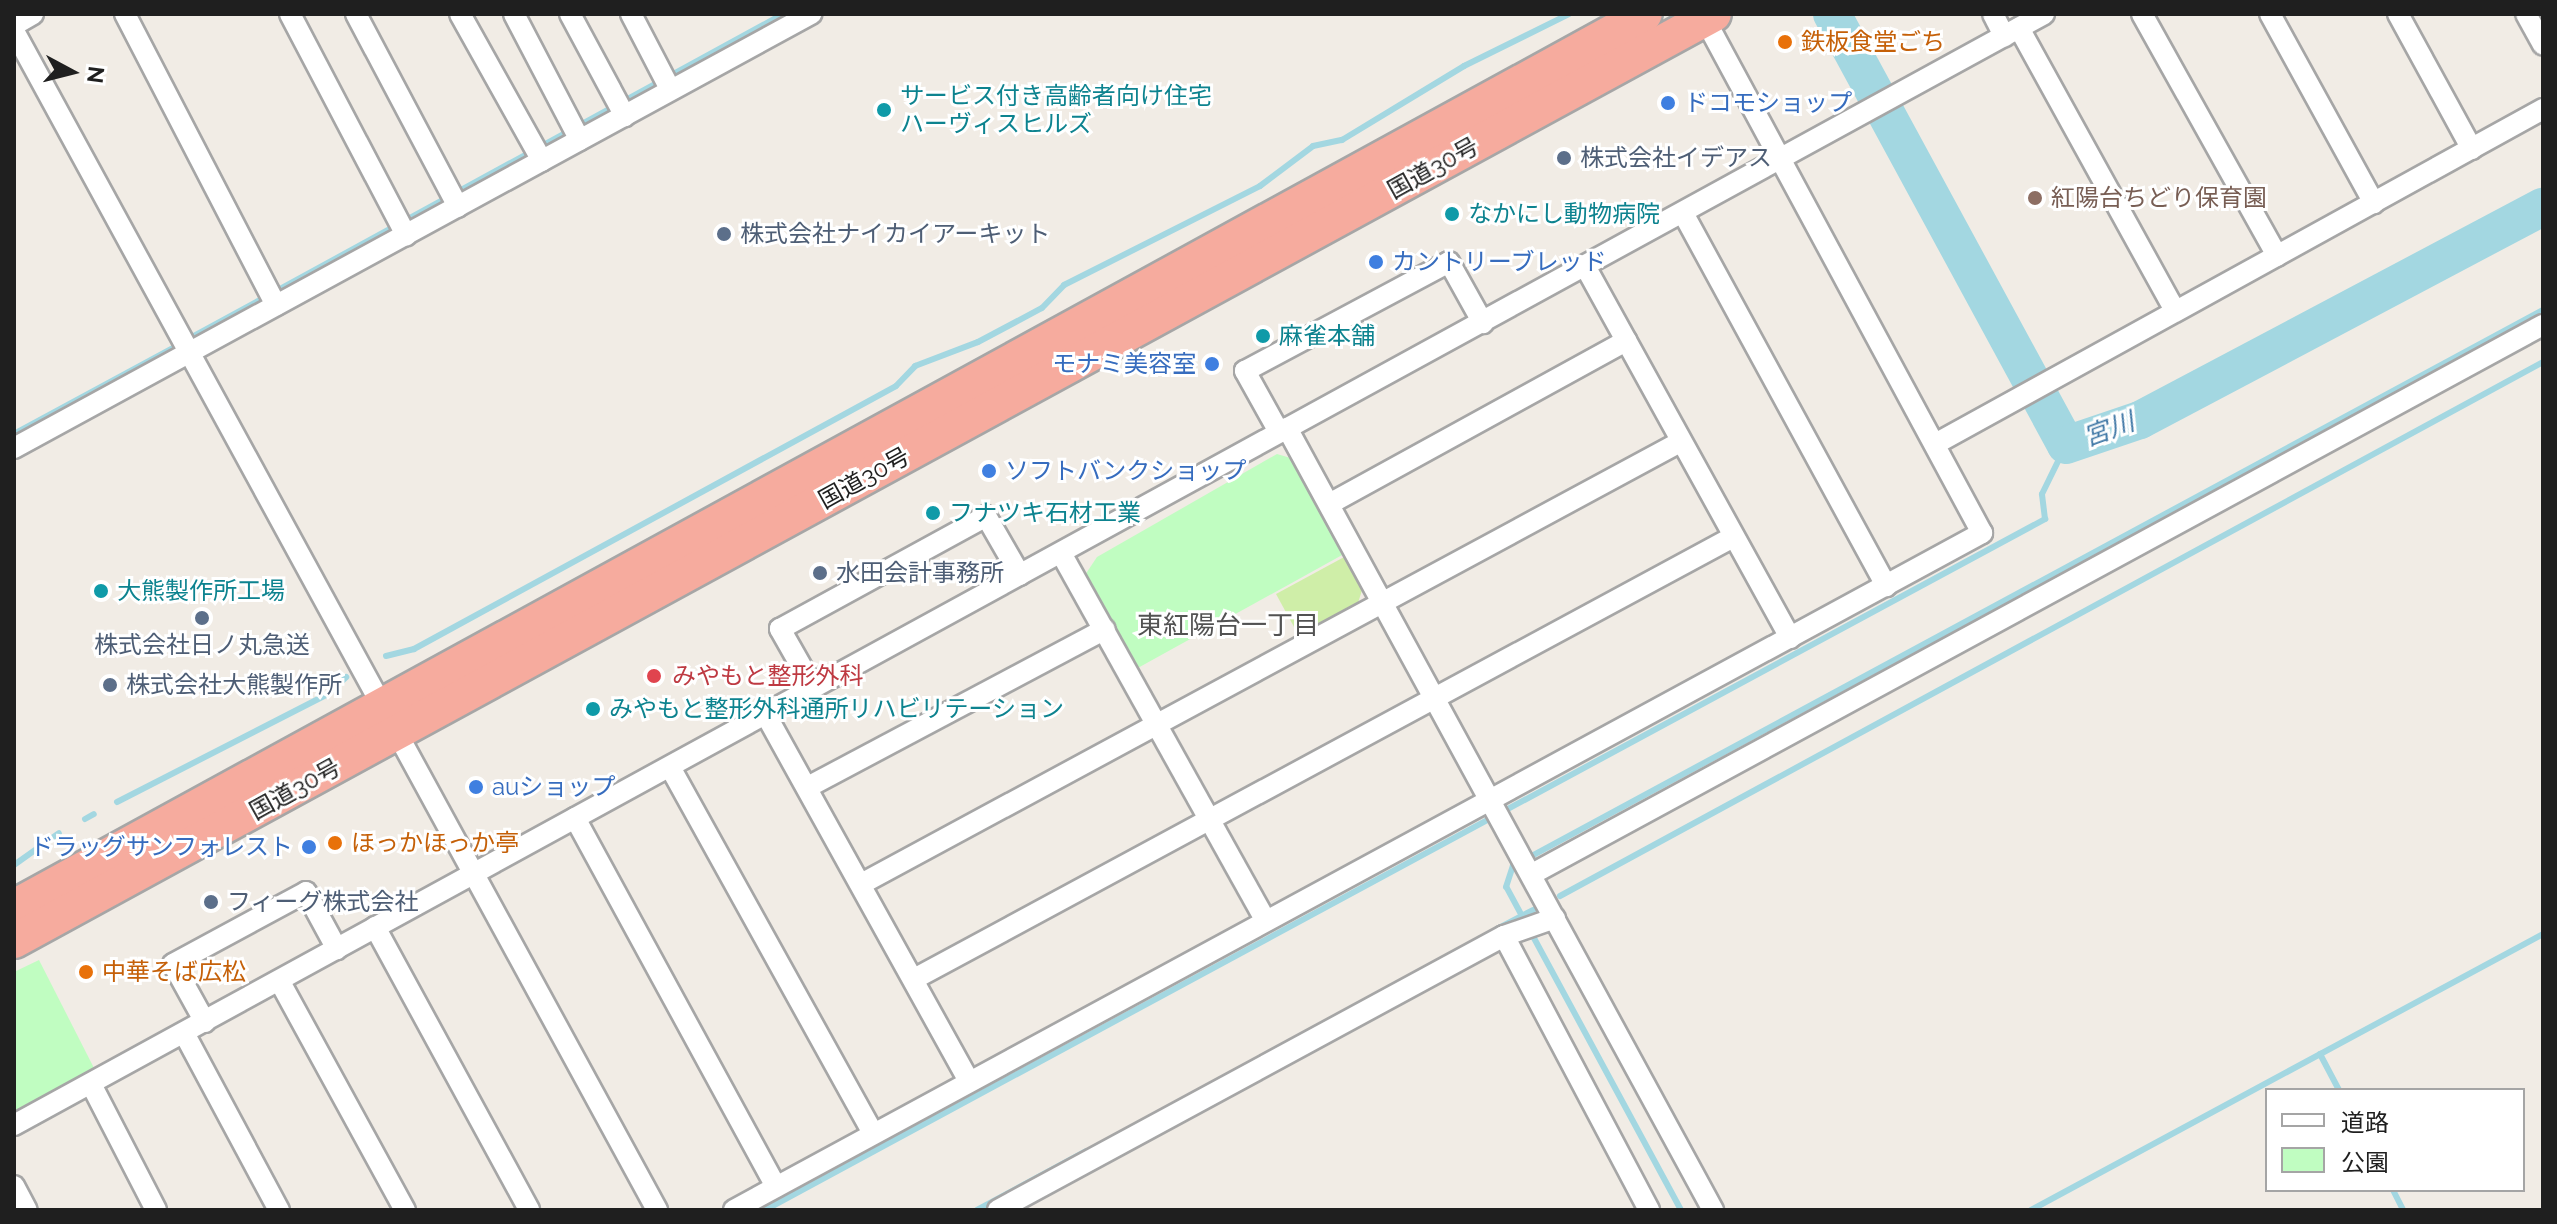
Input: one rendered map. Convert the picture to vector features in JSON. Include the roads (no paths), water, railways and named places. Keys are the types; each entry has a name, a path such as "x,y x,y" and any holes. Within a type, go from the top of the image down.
{"highway":[{"name":"国道30号","path":"14,941 387,720 1645,14"},
{"name":"国道30号","path":"14,907 387,720 1707,16"}],"street":[{"path":"14,25 33,14"},
{"path":"125,14 273,297"},
{"path":"290,14 402,227"},
{"path":"356,14 454,199"},
{"path":"460,14 538,154"},
{"path":"514,14 576,132"},
{"path":"570,14 621,109"},
{"path":"631,14 666,82"},
{"path":"14,448 189,353 273,297 666,82 811,14"},
{"path":"1993,14 2012,32 2175,311"},
{"path":"14,1125 2044,14"},
{"path":"2142,14 2277,256"},
{"path":"2270,14 2374,203"},
{"path":"2398,14 2472,149"},
{"path":"2526,14 2541,37"},
{"path":"734,1210 1265,920 1499,808 1790,638 1982,533 1937,443 1707,16"},
{"path":"14,31 387,720 657,1210"},
{"path":"1937,443 2543,109"},
{"path":"1683,213 1886,586"},
{"path":"1483,323 1449,262 1245,371 1331,503 1431,697 1499,808 1529,864 1529,928 1649,1210"},
{"path":"1585,266 1790,638"},
{"path":"1529,864 2543,325"},
{"path":"1331,503 1626,341"},
{"path":"863,883 1380,600 1680,442"},
{"path":"813,687 780,629 972,523 986,516 1020,575"},
{"path":"914,979 1431,697 1733,537"},
{"path":"1061,553 1265,920"},
{"path":"808,787 1105,629"},
{"path":"766,715 863,883 969,1081"},
{"path":"670,767 873,1133"},
{"path":"575,818 776,1187"},
{"path":"205,1022 173,964 306,892 337,949"},
{"path":"375,927 529,1210"},
{"path":"998,1210 1529,928"},
{"path":"1529,928 1713,1210"},
{"path":"280,982 405,1210"},
{"path":"184,1033 279,1210"},
{"path":"91,1084 156,1210"},
{"path":"14,1186 27,1210"}],"waterway":[{"path":"194,336 783,14"},
{"path":"386,656 414,649 896,386 915,366 978,342 1042,308 1064,285 1260,186 1313,146 1342,140 1464,66 1569,14"},
{"name":"宮川","path":"1832,14 2066,445 2140,420 2543,207"},
{"path":"1681,1210 1506,887 1513,866 2543,310"},
{"path":"14,434 175,347"},
{"path":"1560,896 2543,362"},
{"path":"765,1210 2045,519 2042,494 2066,445"},
{"path":"117,802 328,694 346,677"},
{"path":"85,819 94,814"},
{"path":"14,865 59,833"},
{"path":"1497,929 1533,910"},
{"path":"2031,1210 2543,934"},
{"path":"2320,1054 2338,1088"},
{"path":"977,1210 1086,1151"},
{"path":"2394,1192 2403,1210"}],"place":[{"name":"鉄板食堂ごち","path":"1785,42"},
{"name":"ドコモショップ","path":"1668,103"},
{"name":"サービス付き高齢者向け住宅 ハーヴィスヒルズ","path":"884,110"},
{"name":"株式会社イデアス","path":"1564,158"},
{"name":"紅陽台ちどり保育園","path":"2035,198"},
{"name":"なかにし動物病院","path":"1452,214"},
{"name":"株式会社ナイカイアーキット","path":"724,234"},
{"name":"カントリーブレッド","path":"1376,262"},
{"name":"麻雀本舗","path":"1263,336"},
{"name":"モナミ美容室","path":"1212,364"},
{"name":"ソフトバンクショップ","path":"989,471"},
{"name":"フナツキ石材工業","path":"933,513"},
{"name":"水田会計事務所","path":"820,573"},
{"name":"大熊製作所工場","path":"101,591"},
{"name":"株式会社日ノ丸急送","path":"202,618"},
{"name":"みやもと整形外科","path":"654,676"},
{"name":"株式会社大熊製作所","path":"110,685"},
{"name":"みやもと整形外科通所リハビリテーション","path":"593,709"},
{"name":"auショップ","path":"476,787"},
{"name":"ほっかほっか亭","path":"335,843"},
{"name":"ドラッグサンフォレスト","path":"309,847"},
{"name":"フィーグ株式会社","path":"211,902"},
{"name":"中華そば広松","path":"86,972"}],"district":[{"name":"東紅陽台一丁目","path":"1228,626"}]}
